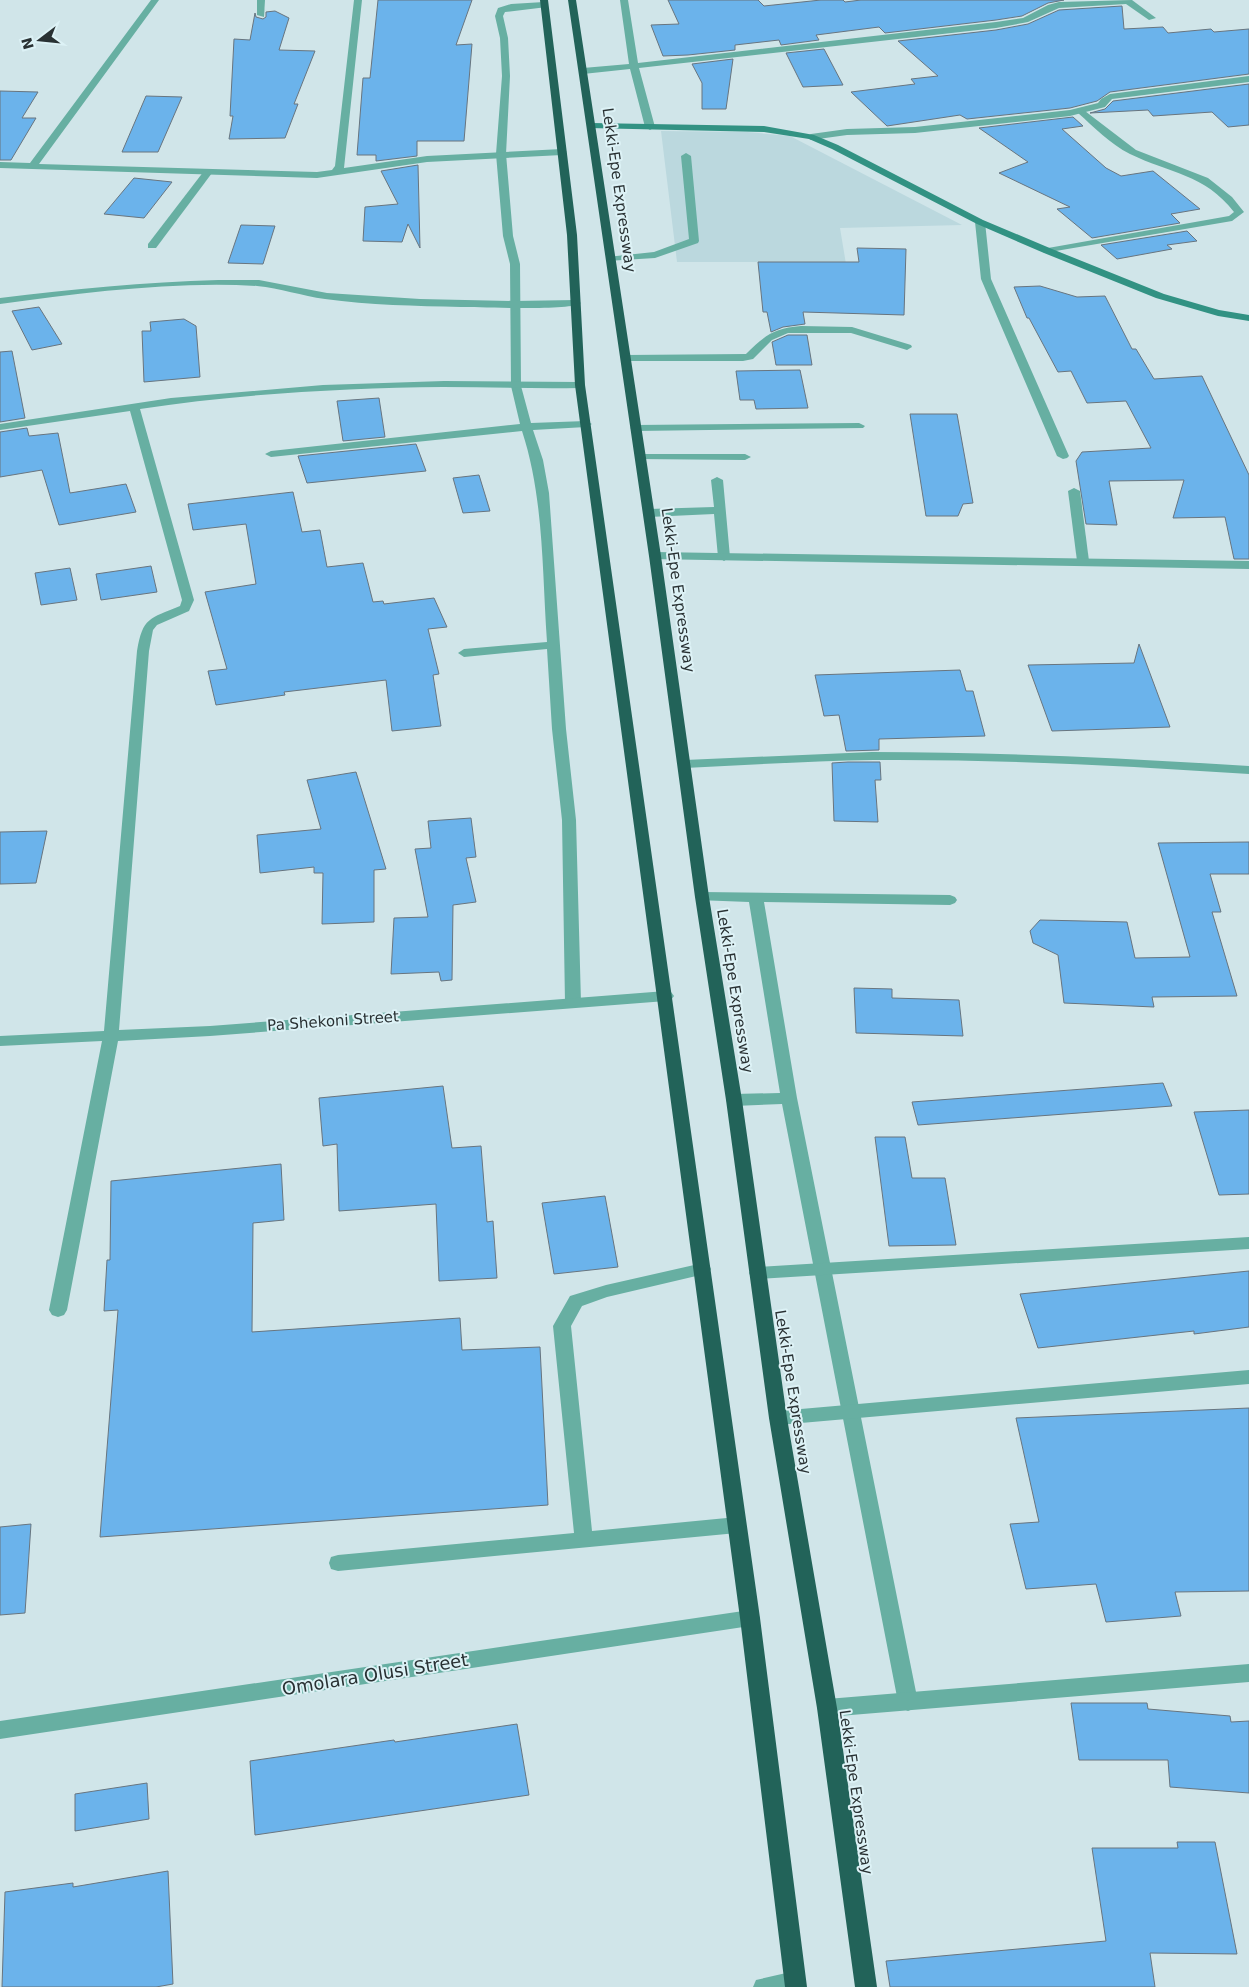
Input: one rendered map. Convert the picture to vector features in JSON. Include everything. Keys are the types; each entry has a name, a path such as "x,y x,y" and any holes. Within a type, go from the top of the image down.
{"highway":[{"name":"Lekki-Epe Expressway","path":"572,0 641,457 702,897 734,1100 778,1418 827,1708 866,1987"},
{"path":"544,3 572,235 580,385 666,996 750,1618 796,1984"}],"street":[{"path":"33,166 155,0"},
{"path":"261,0 261,15"},
{"path":"336,171 340,167 358,0"},
{"path":"624,0 634,66 650,127"},
{"path":"583,71 804,48 996,25 1025,20 1059,5 1127,0 1152,18"},
{"path":"544,3 511,7 501,10 499,16 504,38 506,76 501,154 508,236 515,264 516,386 526,427 537,460 544,493 559,729 569,820 573,1003"},
{"path":"811,137 847,132 915,130 1081,111 1102,104 1110,97 1249,79"},
{"path":"1048,252 1232,218 1239,212 1220,188 1195,175 1131,151 1081,111"},
{"path":"592,126 764,129 811,137 835,147 980,222 1048,252 1160,296 1218,313 1249,318"},
{"path":"0,165 317,175 427,159 562,152"},
{"path":"611,259 655,255 694,241 686,156"},
{"path":"152,246 207,173"},
{"path":"980,222 986,278 1063,456"},
{"path":"0,301 92,289 251,282 316,295 384,301 514,306 576,303"},
{"path":"626,358 743,358 749,357 768,338 786,330 800,329 852,330 907,347"},
{"path":"0,427 171,401 323,388 444,384 580,385"},
{"path":"58,1310 111,1036 143,651 147,630 153,622 185,608 188,600 134,406"},
{"path":"271,454 526,427 586,424"},
{"path":"636,428 859,426"},
{"path":"641,457 745,458"},
{"path":"717,480 724,557"},
{"path":"1074,491 1083,561"},
{"path":"649,513 720,510"},
{"path":"655,556 1249,565"},
{"path":"464,653 553,645"},
{"path":"685,764 872,756 929,756 1155,764 1249,770"},
{"path":"702,897 950,900"},
{"path":"756,899 789,1098 821,1269 908,1702"},
{"name":"Pa Shekoni Street","path":"0,1042 210,1031 666,996"},
{"path":"734,1100 789,1098"},
{"path":"757,1273 1249,1243"},
{"path":"584,1540 562,1326 576,1301 606,1291 702,1269"},
{"path":"778,1418 1249,1377"},
{"path":"338,1563 737,1525"},
{"name":"Omolara Olusi Street","path":"0,1730 750,1618"},
{"path":"827,1708 1249,1673"},
{"path":"764,1987 796,1984"}],"shaded area":[{"path":"661,131 747,132 790,136 962,225 840,228 846,264 837,262 677,262"}],"building":[{"path":"378,0 472,0 456,45 472,44 464,141 417,141 417,156 376,161 376,155 357,155 363,78 370,78"},
{"path":"668,0 758,0 764,6 821,0 843,0 845,2 861,0 1064,0 1048,3 1022,16 996,20 885,33 879,27 816,35 819,40 781,45 779,40 735,45 735,50 663,56 651,25 679,24"},
{"path":"1122,6 1124,29 1163,27 1168,33 1211,29 1214,32 1249,29 1249,74 1110,92 1097,101 1070,108 967,119 960,115 887,126 851,92 915,84 911,79 938,76 898,41 996,30 1028,24 1059,10"},
{"path":"275,11 289,18 279,50 315,51 294,104 298,104 285,138 229,139 233,116 230,116 234,39 250,40 255,13 256,17 263,19 266,17 266,12"},
{"path":"824,49 843,85 803,87 786,53"},
{"path":"733,59 726,109 702,109 702,83 692,64"},
{"path":"1249,84 1249,125 1228,127 1212,112 1153,116 1148,110 1090,113 1105,109 1113,101"},
{"path":"0,91 38,92 22,118 36,118 11,160 0,160"},
{"path":"146,96 182,97 158,152 122,152"},
{"path":"1073,117 1083,126 1062,129 1106,168 1121,176 1153,171 1200,209 1171,214 1180,223 1092,238 1057,209 1070,207 999,173 1028,162 979,128"},
{"path":"418,165 420,248 408,224 402,242 363,241 365,207 398,204 381,171"},
{"path":"134,178 172,182 144,218 104,214"},
{"path":"241,225 275,226 263,264 228,263"},
{"path":"1187,231 1197,241 1167,245 1172,249 1117,259 1101,245"},
{"path":"857,248 906,249 904,315 803,312 805,324 783,327 771,332 767,312 763,312 758,262 859,262"},
{"path":"1040,286 1077,297 1105,296 1132,349 1136,349 1154,379 1202,376 1249,475 1249,559 1234,559 1225,517 1173,518 1184,480 1109,481 1117,525 1086,524 1076,461 1082,452 1151,448 1126,401 1087,403 1071,371 1058,372 1029,318 1027,318 1014,287"},
{"path":"39,307 62,344 32,350 12,311"},
{"path":"184,319 196,326 200,377 144,382 142,331 151,331 150,322"},
{"path":"788,335 807,335 812,365 776,365 772,342"},
{"path":"12,351 25,418 0,422 0,352"},
{"path":"800,370 808,408 756,409 754,400 740,400 736,371"},
{"path":"379,398 385,437 343,441 337,401"},
{"path":"910,414 957,414 973,503 963,504 958,516 926,516"},
{"path":"27,428 29,436 58,433 70,493 126,484 136,512 59,525 42,470 0,477 0,432"},
{"path":"416,444 426,471 307,483 298,456"},
{"path":"479,475 490,511 463,513 453,478"},
{"path":"293,492 302,532 320,530 327,567 363,563 373,602 383,601 384,604 434,598 447,627 428,629 439,674 433,675 441,726 392,731 386,680 284,692 285,695 216,705 208,671 227,669 205,592 256,584 246,524 193,530 188,504"},
{"path":"151,566 157,592 101,600 96,574"},
{"path":"70,568 77,600 41,605 35,573"},
{"path":"1139,644 1170,727 1052,731 1028,665 1134,663"},
{"path":"960,670 966,691 973,691 985,736 879,739 879,750 846,751 839,715 824,716 815,675"},
{"path":"880,762 881,780 875,780 878,822 834,821 832,763"},
{"path":"356,772 386,869 374,870 374,922 322,924 323,873 314,873 314,867 260,873 257,835 321,829 307,780"},
{"path":"471,818 476,857 466,858 476,902 453,905 452,980 441,981 439,972 391,974 394,918 428,917 415,849 431,848 428,821"},
{"path":"47,831 36,883 0,884 0,832"},
{"path":"1249,842 1249,874 1210,874 1221,912 1212,912 1237,996 1152,997 1154,1007 1064,1003 1058,955 1033,943 1030,931 1040,920 1127,922 1135,958 1190,957 1158,843"},
{"path":"854,988 892,989 892,998 959,1000 963,1036 856,1033"},
{"path":"1163,1083 1172,1106 918,1125 912,1102"},
{"path":"443,1086 452,1148 481,1146 487,1222 493,1221 497,1278 439,1281 436,1204 339,1211 337,1144 323,1146 319,1098"},
{"path":"1249,1110 1249,1194 1219,1195 1194,1112"},
{"path":"875,1137 905,1137 912,1178 945,1178 956,1245 889,1246"},
{"path":"281,1164 284,1220 253,1223 252,1332 460,1318 462,1350 540,1347 548,1505 100,1537 118,1310 104,1311 107,1260 110,1260 111,1181"},
{"path":"605,1196 618,1267 554,1274 542,1203"},
{"path":"1249,1271 1249,1327 1194,1334 1194,1331 1038,1348 1020,1294"},
{"path":"1249,1408 1249,1591 1175,1592 1181,1616 1106,1622 1096,1584 1026,1589 1010,1524 1039,1522 1016,1418"},
{"path":"31,1524 25,1613 0,1615 0,1527"},
{"path":"1071,1703 1147,1703 1148,1709 1230,1716 1231,1722 1249,1721 1249,1793 1170,1787 1168,1760 1079,1760"},
{"path":"517,1724 529,1795 255,1835 250,1761"},
{"path":"147,1783 149,1819 75,1831 75,1794"},
{"path":"1177,1842 1215,1842 1237,1954 1150,1953 1155,1987 890,1987 886,1961 1106,1941 1092,1848 1178,1848"},
{"path":"168,1871 173,1984 156,1987 2,1987 5,1892 73,1883 73,1887"}]}
